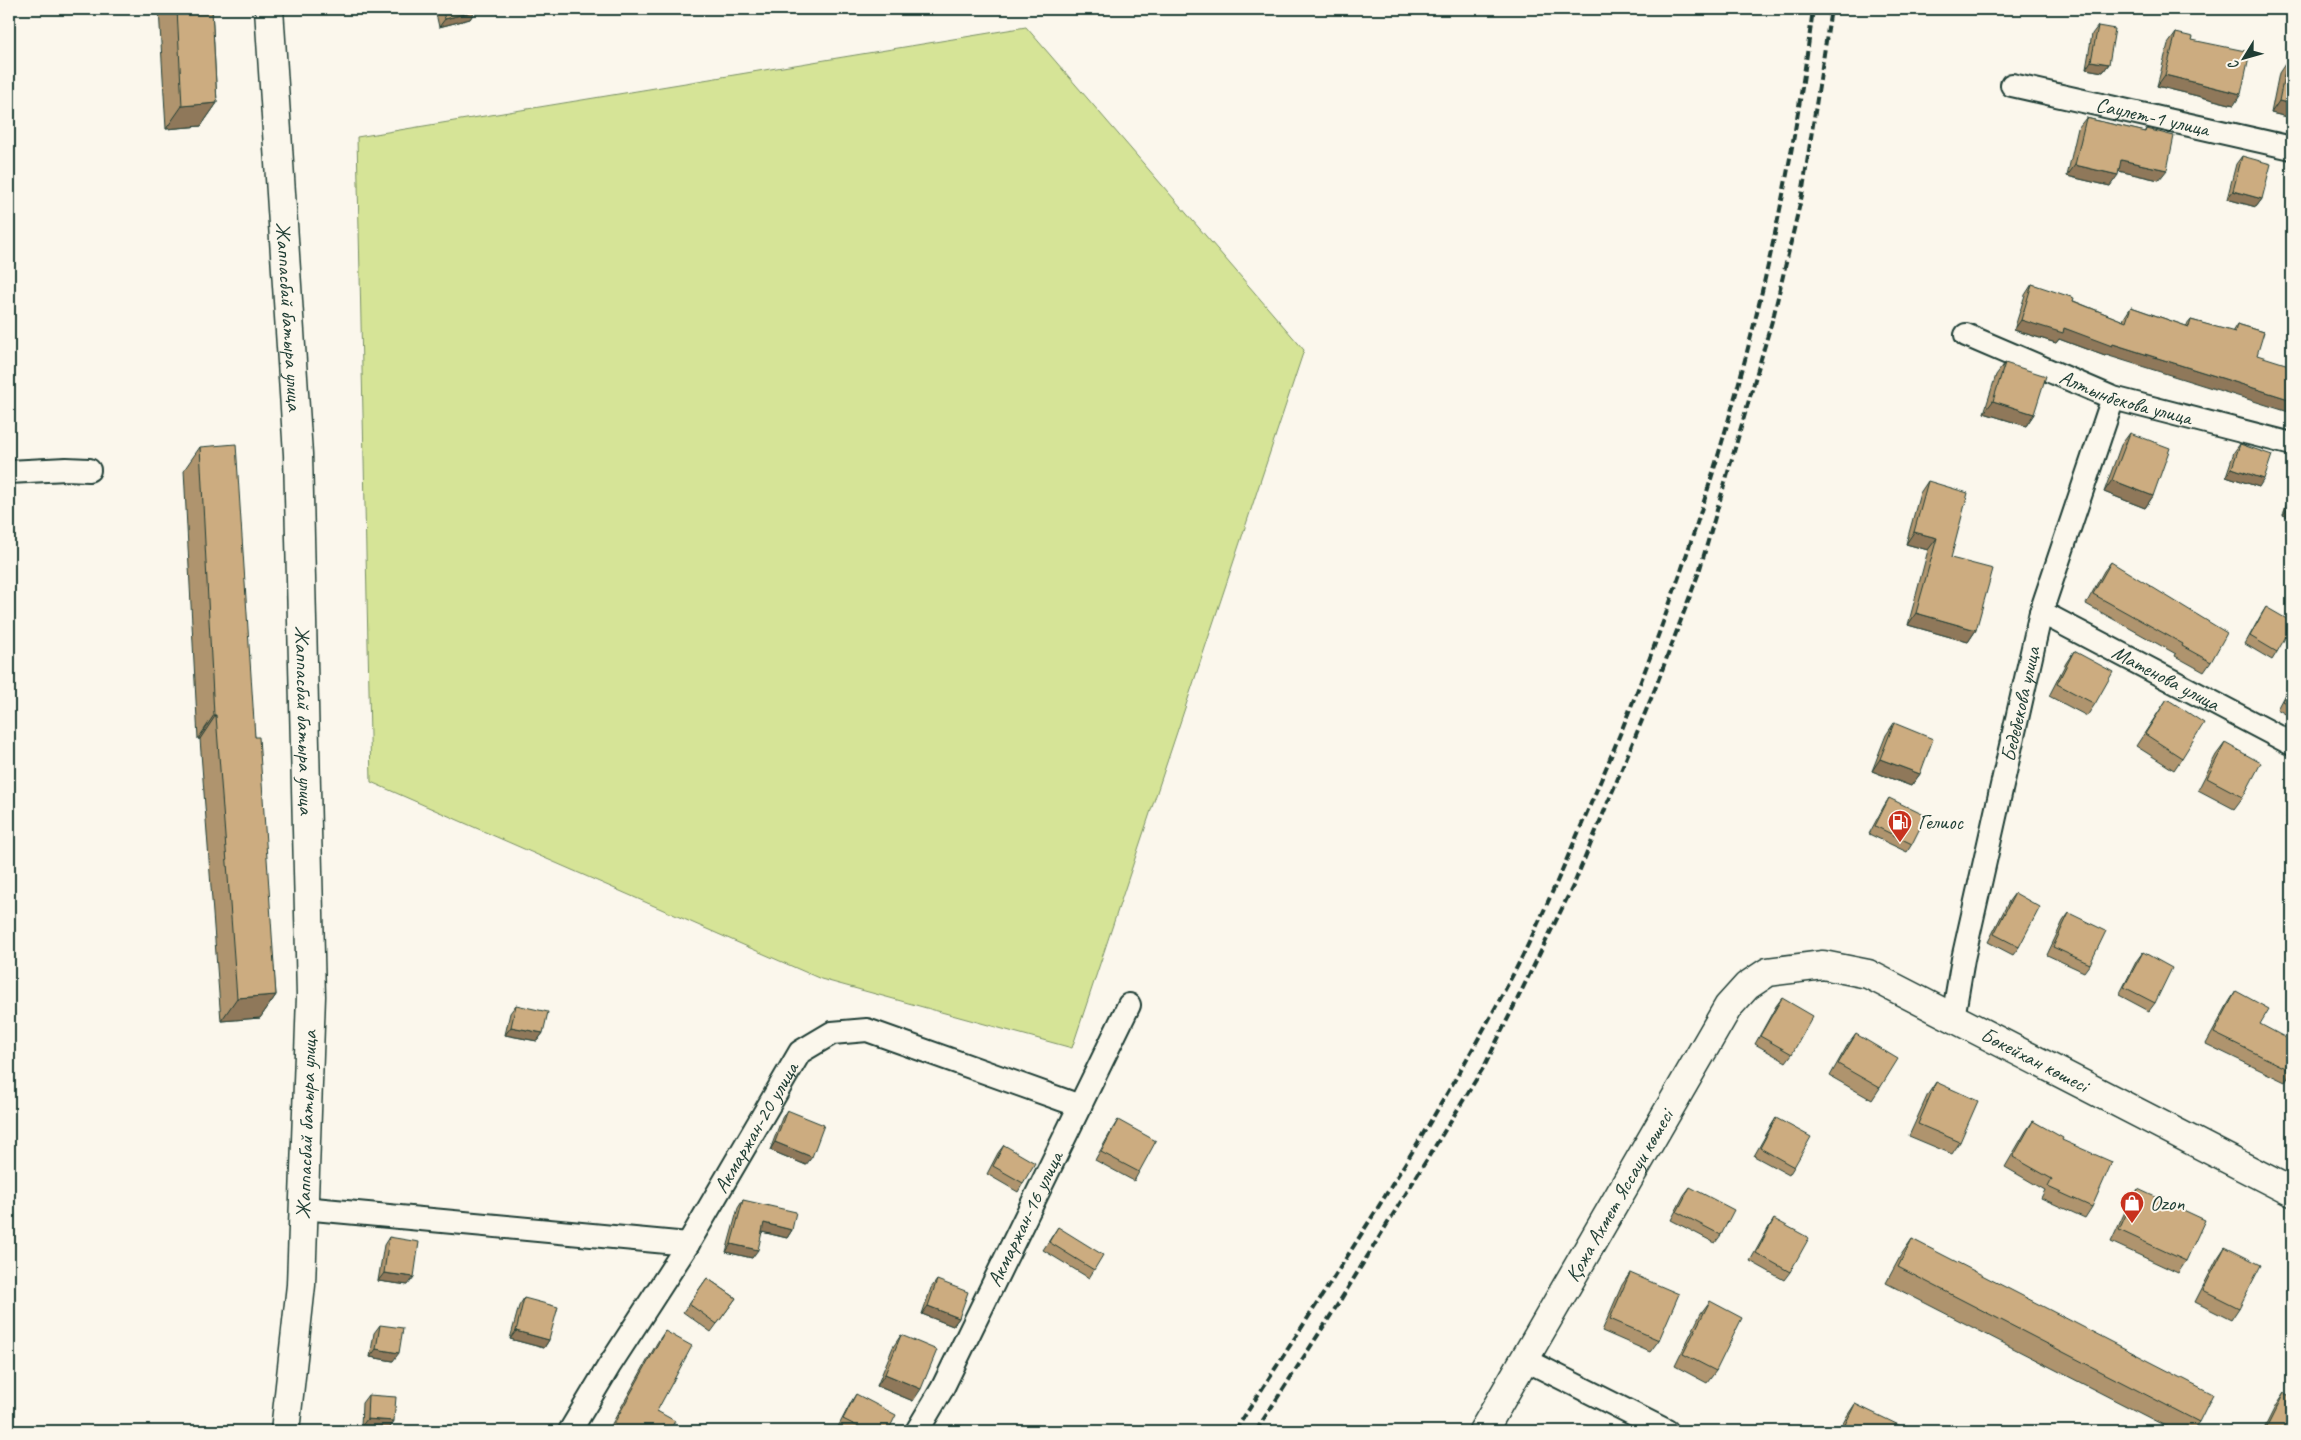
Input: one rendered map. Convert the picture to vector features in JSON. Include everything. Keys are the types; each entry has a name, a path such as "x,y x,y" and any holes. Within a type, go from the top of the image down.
{"main road":[{"name":"Жаппасбай батыра улица","path":"269,9 298,454 311,996 301,1285 285,1431"},
{"name":"Бөкейхан көшесі","path":"1768,972 1822,965 1868,974 2292,1192"},
{"name":"Қожа Ахмет Яссауи көшесі","path":"1483,1431 1728,1007 1747,986 1768,972"}],"street":[{"name":"Саулет-1 улица","path":"2012,85 2292,148"},
{"name":"Алтынбекова улица","path":"1966,335 2113,398 2292,444"},
{"name":"Бедебекова улица","path":"1954,1018 1967,940 2041,612 2113,398"},
{"path":"9,472 66,468 89,470"},
{"name":"Матенова улица","path":"2041,612 2292,744"},
{"name":"Акмаржан-16 улица","path":"917,1431 942,1389 1129,1005"},
{"name":"Акмаржан-20 улица","path":"570,1431 609,1366 688,1244 800,1052 832,1033 867,1030 1080,1106"},
{"path":"304,1208 688,1244"},
{"path":"1524,1359 1667,1431"}],"green space":[{"path":"1026,27 1304,350 1072,1048 821,979 371,782 357,137"}],"building":[{"path":"177,9 212,9 217,103 182,106"},
{"path":"442,9 474,9 475,11 445,19"},
{"path":"2098,26 2115,29 2109,64 2091,61"},
{"path":"2176,33 2193,37 2192,40 2250,52 2241,94 2165,75"},
{"path":"2287,61 2292,62 2292,104 2279,101"},
{"path":"2086,118 2146,132 2147,129 2174,136 2167,170 2121,160 2118,175 2075,165"},
{"path":"2242,156 2271,164 2262,199 2233,191"},
{"path":"2032,284 2074,298 2073,301 2126,322 2131,307 2189,327 2191,320 2235,332 2237,324 2264,332 2257,355 2292,366 2292,400 2113,344 2112,346 2064,328 2063,333 2021,320"},
{"path":"2005,363 2046,376 2034,414 1993,401"},
{"path":"2130,433 2170,448 2153,496 2112,480"},
{"path":"236,444 255,737 259,737 276,995 237,998 216,715 214,715 200,447"},
{"path":"2240,444 2272,455 2264,479 2232,468"},
{"path":"1928,481 1968,493 1951,558 1993,569 1976,630 1916,613 1937,538 1914,532"},
{"path":"2292,496 2292,508 2289,507"},
{"path":"2111,562 2227,633 2211,662 2182,646 2183,644 2093,594"},
{"path":"2266,607 2292,622 2292,626 2277,652 2250,636"},
{"path":"2074,651 2113,672 2095,704 2057,684"},
{"path":"2292,683 2292,706 2282,701"},
{"path":"2167,699 2204,723 2182,758 2145,734"},
{"path":"1894,723 1933,739 1920,774 1880,759"},
{"path":"2225,743 2261,763 2243,797 2207,778"},
{"path":"1889,798 1926,816 1912,844 1875,826"},
{"path":"2015,893 2040,907 2019,947 1994,934"},
{"path":"2069,913 2106,931 2090,964 2053,947"},
{"path":"2143,952 2172,968 2155,1003 2124,987"},
{"path":"2236,991 2269,1009 2260,1024 2292,1041 2292,1071 2214,1033"},
{"path":"1782,998 1813,1016 1792,1054 1760,1036"},
{"path":"516,1005 548,1012 543,1033 511,1027"},
{"path":"1856,1034 1898,1059 1880,1088 1838,1064"},
{"path":"1936,1082 1978,1101 1960,1142 1918,1124"},
{"path":"787,1110 824,1125 812,1157 775,1142"},
{"path":"1776,1118 1811,1137 1794,1167 1760,1148"},
{"path":"1118,1120 1156,1141 1139,1172 1101,1152"},
{"path":"2033,1121 2063,1138 2062,1140 2112,1162 2092,1207 2048,1187 2052,1179 2013,1157"},
{"path":"1004,1145 1035,1163 1023,1183 993,1166"},
{"path":"1690,1187 1734,1210 1721,1235 1677,1212"},
{"path":"2138,1189 2205,1220 2186,1261 2119,1230"},
{"path":"743,1200 796,1212 792,1230 764,1223 758,1250 731,1244"},
{"path":"1774,1219 1809,1238 1790,1272 1756,1253"},
{"path":"1058,1227 1103,1255 1094,1270 1049,1242"},
{"path":"389,1237 419,1242 414,1277 384,1273"},
{"path":"1912,1239 2213,1394 2199,1422 1898,1267"},
{"path":"2225,1247 2261,1265 2239,1308 2203,1290"},
{"path":"1630,1273 1679,1294 1659,1340 1610,1319"},
{"path":"707,1278 736,1298 717,1324 689,1304"},
{"path":"937,1280 968,1292 959,1318 928,1306"},
{"path":"524,1298 558,1307 549,1340 516,1331"},
{"path":"1710,1301 1742,1318 1716,1371 1683,1354"},
{"path":"380,1325 403,1328 399,1353 376,1349"},
{"path":"665,1331 692,1346 657,1411 675,1421 669,1431 615,1431 611,1429"},
{"path":"901,1335 937,1350 921,1389 885,1374"},
{"path":"2284,1393 2292,1397 2292,1431 2265,1431"},
{"path":"856,1394 896,1415 888,1431 867,1431 843,1419"},
{"path":"368,1395 396,1397 394,1421 367,1419"},
{"path":"1855,1404 1907,1429 1906,1431 1842,1431"}],"railway":[{"path":"1235,1431 1382,1201 1486,1025 1540,920 1639,687 1705,498 1734,402 1759,305 1781,207 1799,108 1813,9"},
{"path":"1256,1431 1338,1304 1485,1065 1574,884 1655,689 1699,572 1774,314 1802,195 1831,9"}],"place":[{"name":"Гелиос","path":"1900,843"},
{"name":"Ozon","path":"2132,1224"}]}
